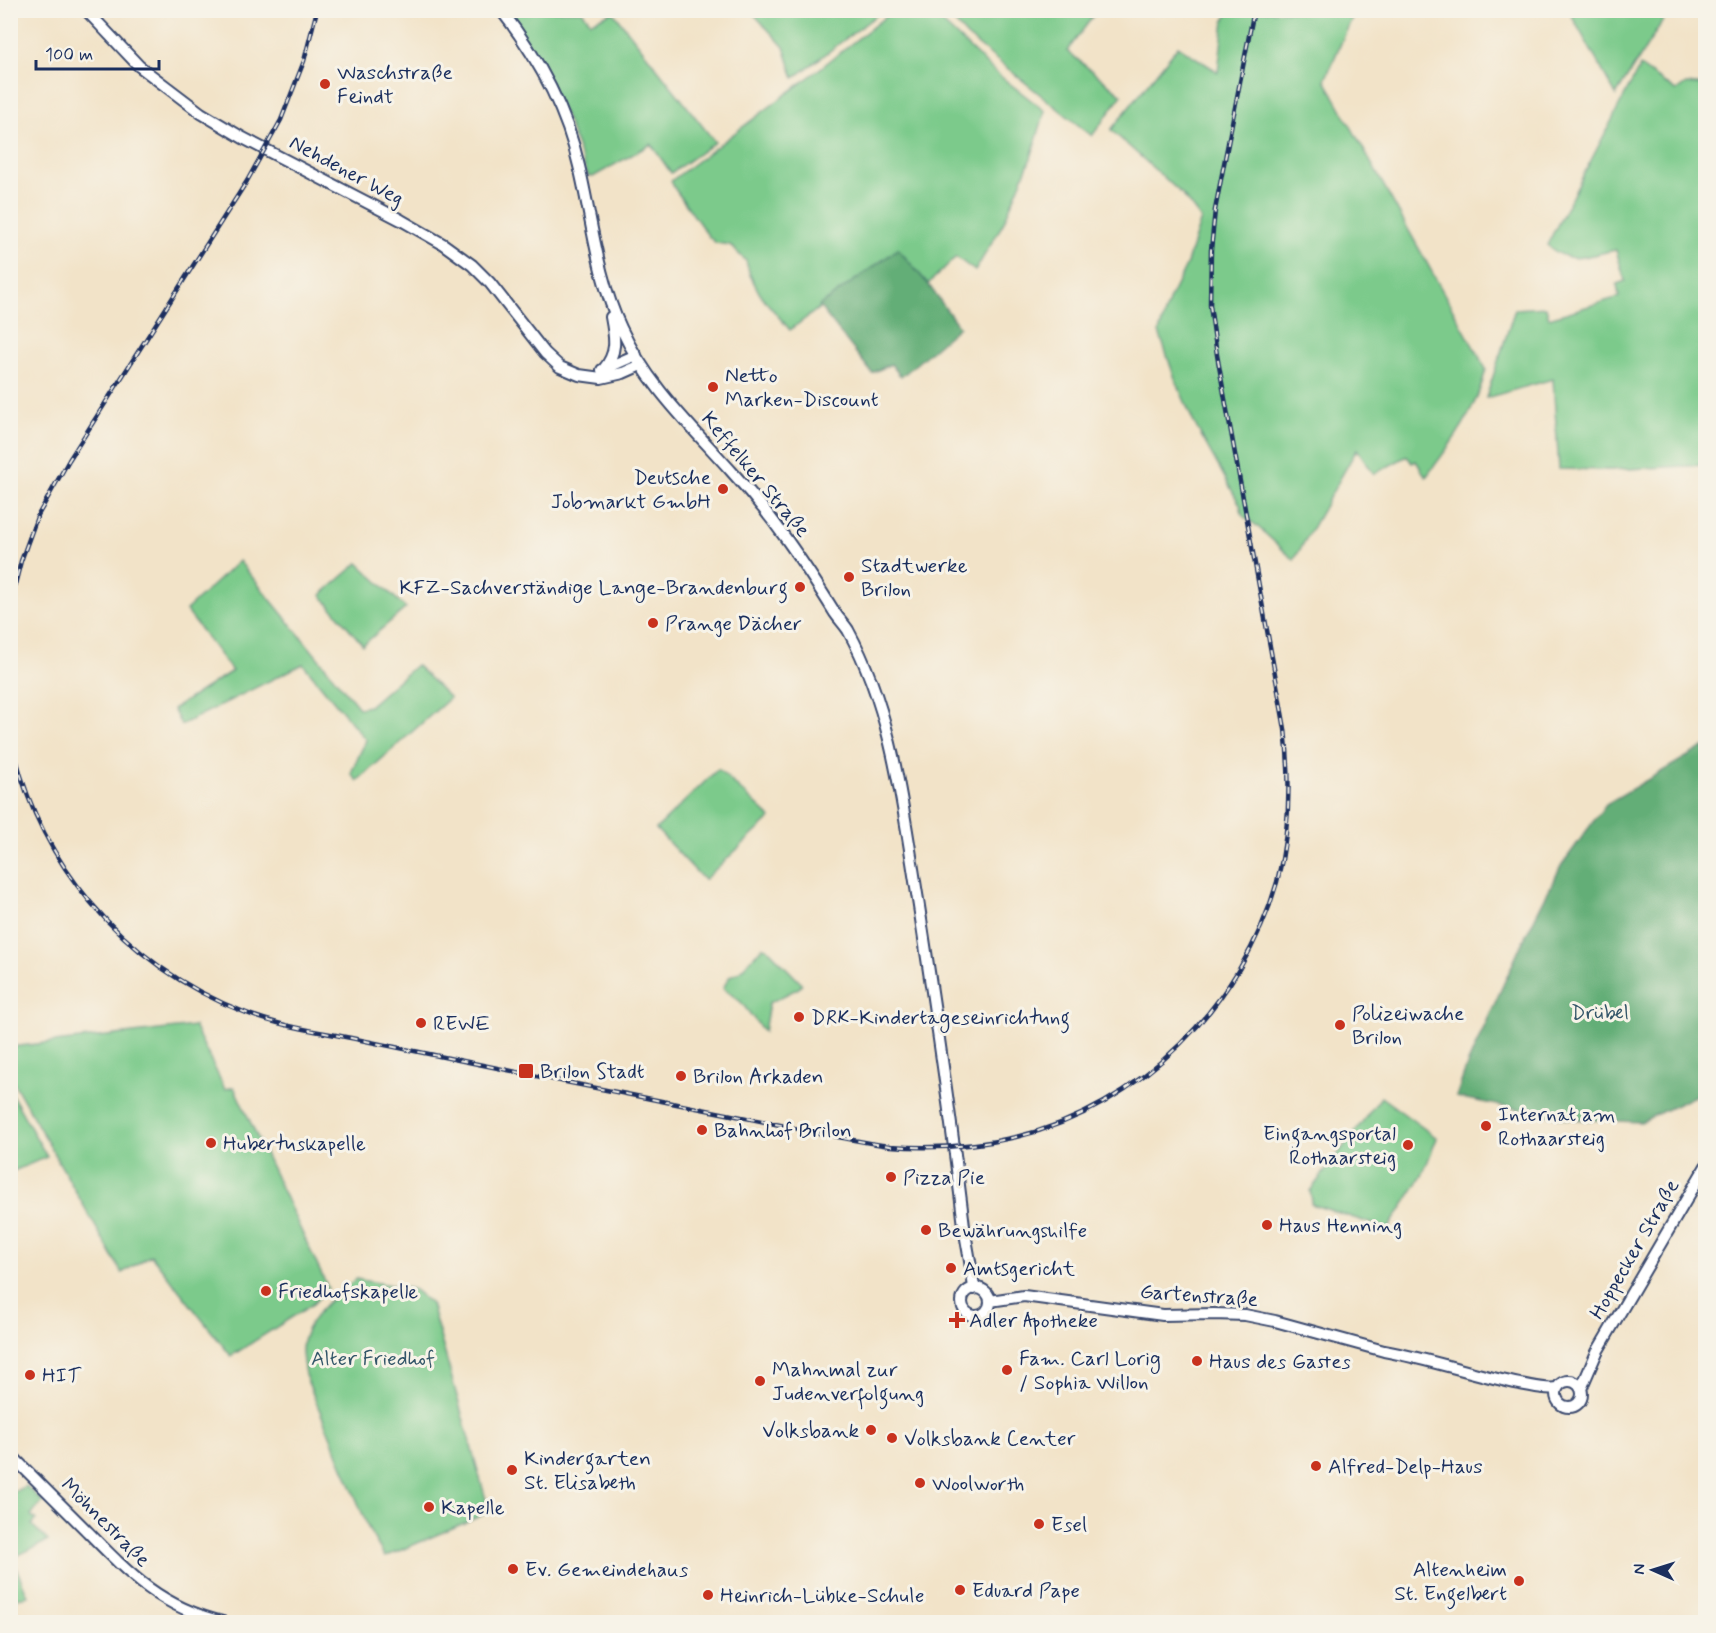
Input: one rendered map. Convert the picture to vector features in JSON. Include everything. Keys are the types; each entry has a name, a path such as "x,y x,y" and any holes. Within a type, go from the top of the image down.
{"street":[{"name":"Nehdener Weg","path":"86,10 139,66 201,113 234,133 401,220 472,265 490,283 545,353 560,367 579,375 601,378 611,376 638,360"},
{"name":"Keffelker Straße","path":"501,10 539,64 572,139 605,288 621,329 638,360 666,400 761,505 845,625 857,648 884,723 900,785 958,1160 964,1227 974,1289"},
{"path":"603,370 613,356 615,344 605,288"},
{"path":"579,375 638,360"},
{"name":"Hoppecker Straße","path":"1581,1389 1597,1352 1706,1166"},
{"path":"974,1289 986,1293 990,1301 988,1309 981,1315 975,1316 967,1313 962,1305 962,1299 967,1292 974,1289"},
{"name":"Gartenstraße","path":"990,1301 1024,1296 1124,1308 1155,1315 1224,1314 1260,1318 1556,1393"},
{"name":"Hoppecker Straße","path":"1569,1381 1597,1352"},
{"path":"1569,1381 1576,1383 1581,1389 1581,1401 1573,1407 1562,1406 1556,1393 1562,1383 1569,1381"},
{"name":"Möhnestraße","path":"10,1454 137,1581 181,1608 223,1623"}],"green space":[{"path":"502,11 582,11 591,22 613,12 715,142 671,173 651,144 593,177 588,176 565,115"},
{"path":"751,11 882,11 794,78 784,47"},
{"path":"896,11 929,11 932,13 995,72 1045,111 1031,158 1003,224 975,271 956,257 928,284 898,249 790,330 761,296 750,275 746,261 730,245 716,243 709,237 671,181 885,17"},
{"path":"944,11 1097,11 1067,51 1122,95 1092,136 967,36"},
{"path":"1231,11 1355,11 1325,80 1486,369 1476,400 1469,413 1454,439 1426,477 1416,461 1412,463 1407,456 1374,474 1357,449 1294,560 1243,516 1240,505 1193,421 1159,332 1170,298 1186,266 1201,219 1182,194 1111,130 1178,46 1218,72 1224,20"},
{"path":"1569,11 1669,11 1616,95"},
{"path":"1640,66 1676,91 1686,84 1705,86 1705,465 1609,470 1559,469 1553,379 1486,398 1515,309 1546,307 1549,318 1619,297 1617,284 1625,281 1616,250 1572,258 1556,252 1547,245"},
{"path":"898,249 928,284 959,327 901,377 891,364 872,373 819,306"},
{"path":"239,561 359,708 369,706 416,665 450,698 357,781 351,773 366,740 303,664 181,725 173,709 232,671 186,610"},
{"path":"358,563 406,608 363,645 321,595"},
{"name":"Drübel","path":"1705,746 1705,1091 1641,1122 1568,1119 1456,1097 1467,1065 1522,943 1561,866 1606,804"},
{"path":"718,769 771,818 704,880 656,829"},
{"path":"763,947 767,948 802,984 799,988 769,1003 764,1032 741,1002 723,988 730,976 739,972"},
{"path":"194,1026 225,1089 234,1087 328,1288 313,1304 231,1356 151,1255 122,1273 11,1078 11,1047"},
{"path":"10,1091 47,1157 11,1172 10,1170"},
{"path":"1381,1097 1437,1138 1422,1176 1388,1229 1311,1204 1310,1191"},
{"name":"Alter Friedhof","path":"356,1279 413,1289 431,1304 487,1503 483,1515 385,1557 370,1532 305,1375 302,1357 303,1340 313,1319 329,1301"},
{"path":"26,1486 43,1502 31,1515 36,1520 32,1525 48,1541 12,1558 28,1596 11,1599 11,1493"}],"railway":[{"path":"10,604 21,561 37,517 69,460 247,181 281,120 304,61 317,10"},
{"path":"10,732 22,779 40,823 63,864 91,902 123,937 160,966 200,992 257,1017 297,1028 840,1138 890,1146 953,1146 1016,1137 1061,1123 1104,1102 1144,1075 1180,1044 1212,1008 1239,969 1261,927 1277,882 1285,844 1289,787 1285,729 1217,355 1210,305 1211,250 1215,210 1254,10"}],"place":[{"name":"Waschstraße Feindt","path":"325,84"},
{"name":"Netto Marken-Discount","path":"713,387"},
{"name":"Deutsche Jobmarkt GmbH","path":"723,489"},
{"name":"Stadtwerke Brilon","path":"849,577"},
{"name":"KFZ-Sachverständige Lange-Brandenburg","path":"800,587"},
{"name":"Prange Dächer","path":"653,623"},
{"name":"DRK-Kindertageseinrichtung","path":"799,1017"},
{"name":"REWE","path":"421,1023"},
{"name":"Polizeiwache Brilon","path":"1340,1025"},
{"name":"Brilon Stadt","path":"526,1071"},
{"name":"Brilon Arkaden","path":"681,1076"},
{"name":"Internat am Rothaarsteig","path":"1486,1126"},
{"name":"Bahnhof Brilon","path":"702,1130"},
{"name":"Hubertuskapelle","path":"211,1143"},
{"name":"Eingangsportal Rothaarsteig","path":"1408,1145"},
{"name":"Pizza Pie","path":"891,1177"},
{"name":"Haus Henning","path":"1267,1225"},
{"name":"Bewährungshilfe","path":"926,1230"},
{"name":"Amtsgericht","path":"951,1268"},
{"name":"Friedhofskapelle","path":"266,1291"},
{"name":"Adler Apotheke","path":"957,1320"},
{"name":"Haus des Gastes","path":"1197,1361"},
{"name":"Fam. Carl Lorig / Sophia Willon","path":"1007,1370"},
{"name":"HIT","path":"30,1375"},
{"name":"Mahnmal zur Judenverfolgung","path":"760,1381"},
{"name":"Volksbank","path":"871,1430"},
{"name":"Volksbank Center","path":"892,1438"},
{"name":"Alfred-Delp-Haus","path":"1316,1466"},
{"name":"Kindergarten St. Elisabeth","path":"512,1470"},
{"name":"Woolworth","path":"920,1483"},
{"name":"Kapelle","path":"429,1507"},
{"name":"Esel","path":"1039,1524"},
{"name":"Ev. Gemeindehaus","path":"513,1569"},
{"name":"Altenheim St. Engelbert","path":"1519,1581"},
{"name":"Eduard Pape","path":"960,1590"},
{"name":"Heinrich-Lübke-Schule","path":"708,1595"}]}
